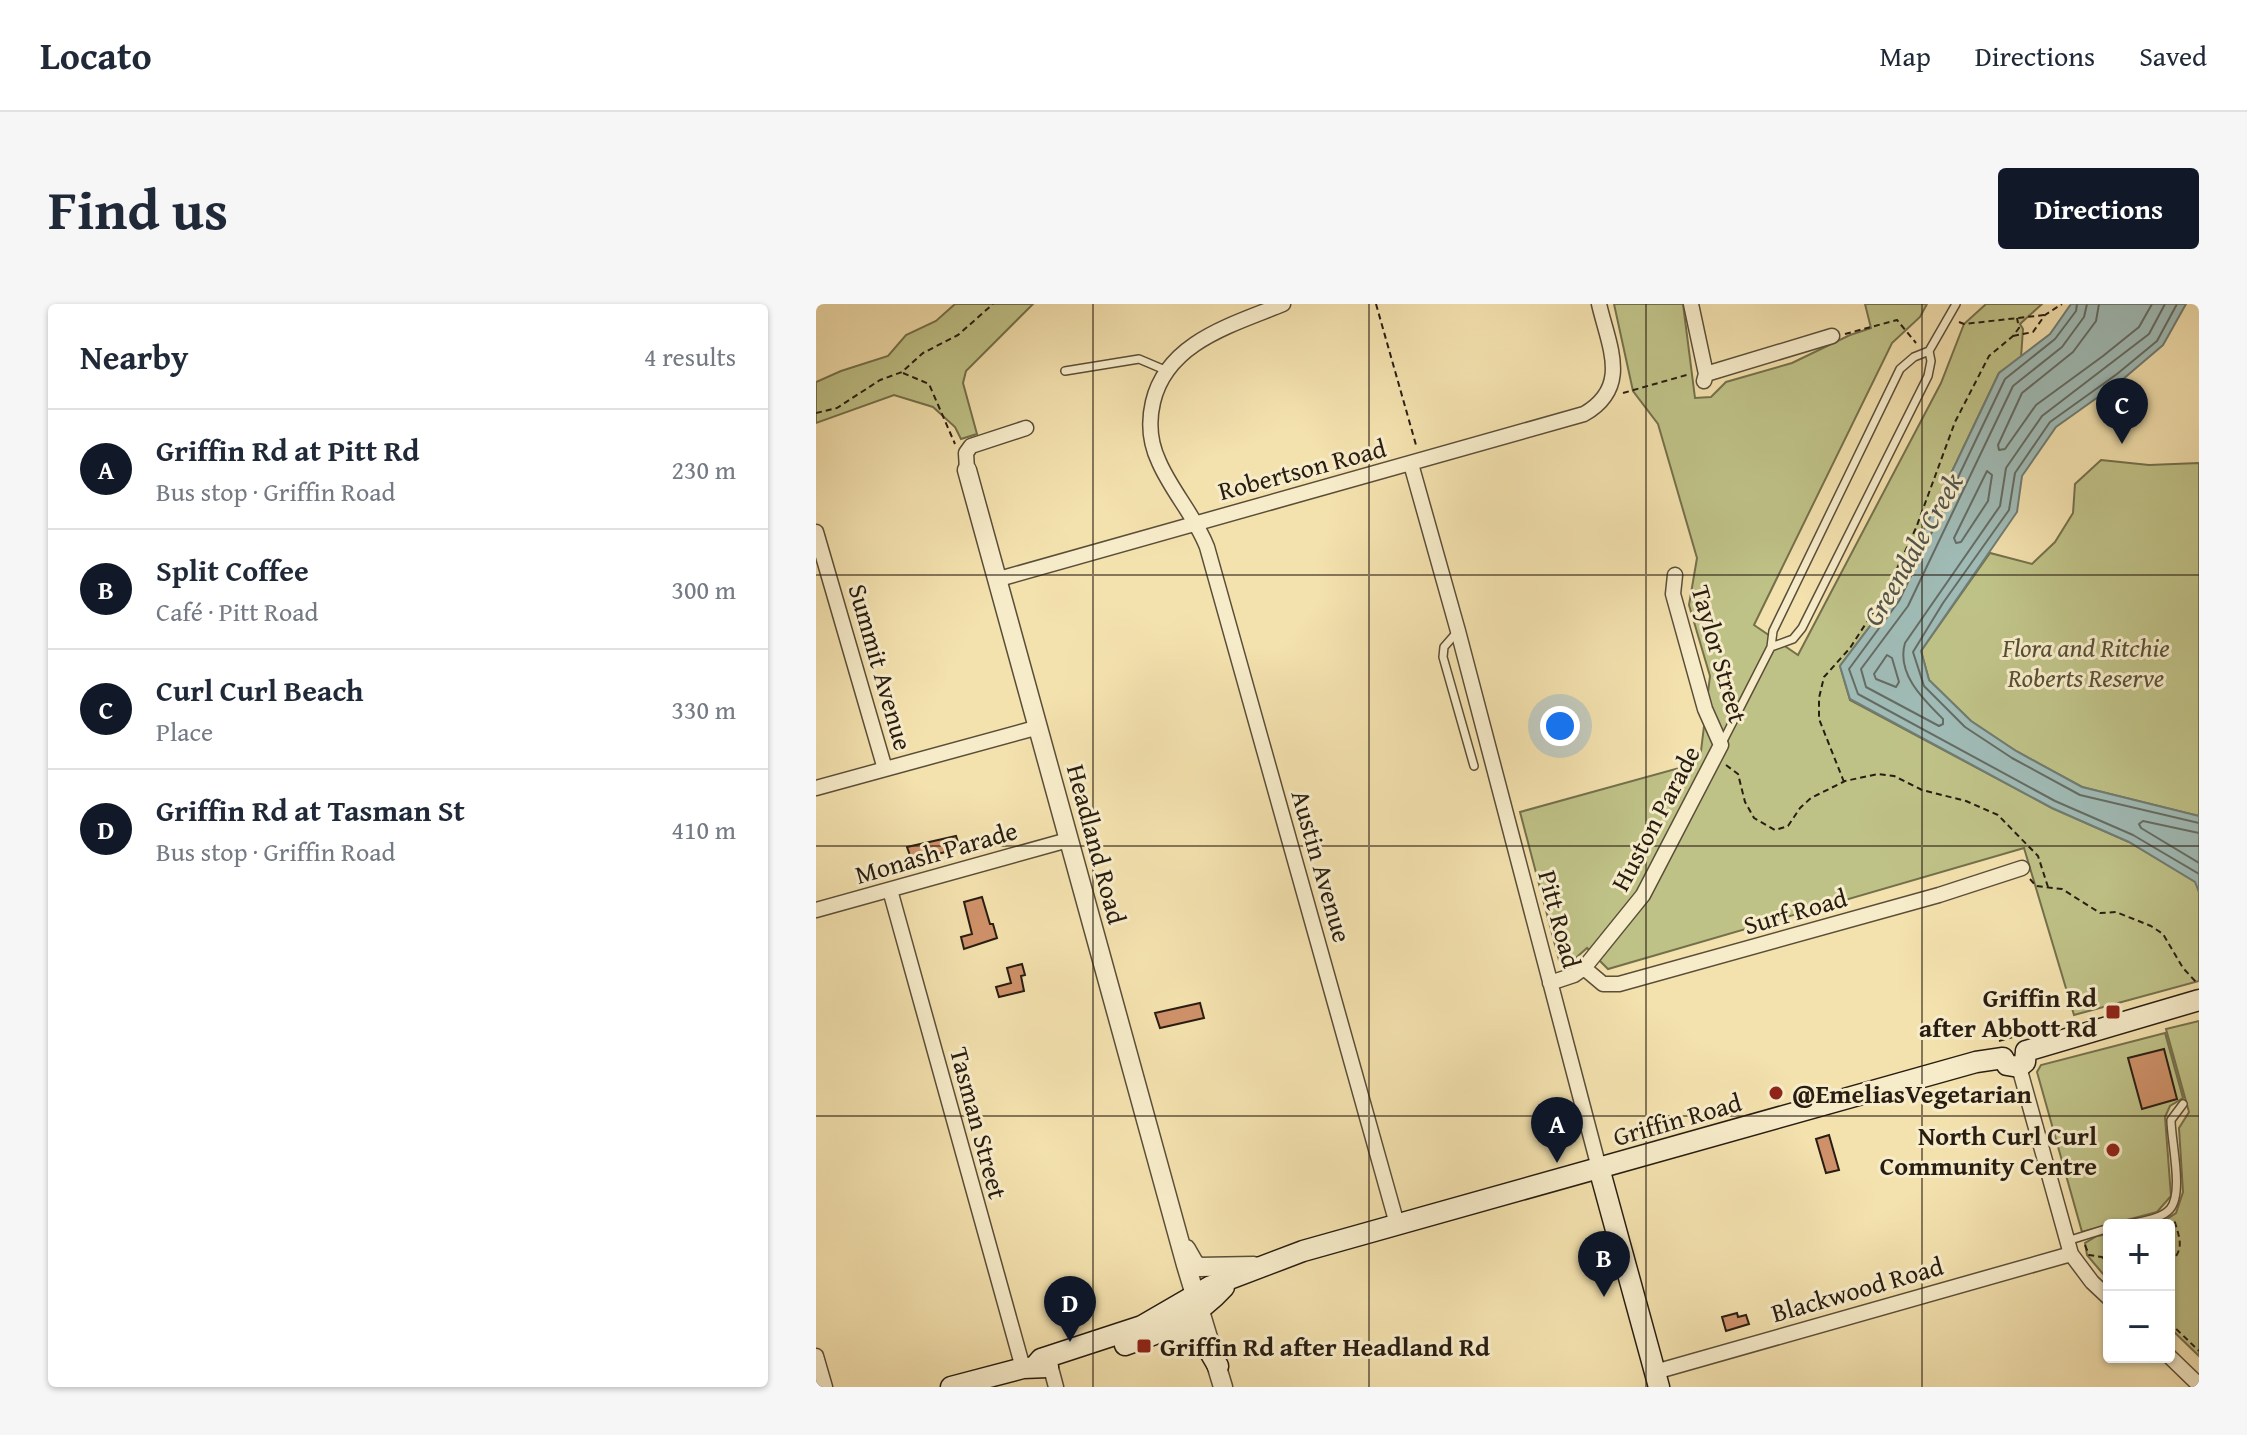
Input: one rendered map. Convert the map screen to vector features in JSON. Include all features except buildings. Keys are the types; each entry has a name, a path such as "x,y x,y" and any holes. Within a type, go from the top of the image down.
{"main road":[{"name":"Griffin Road","path":"951,1387 1153,1336 1231,1280 1303,1251 1976,1062 2016,1059 2198,992"},
{"name":"Pitt Road","path":"1599,1168 1657,1379"},
{"name":"Griffin Road","path":"1039,1364 1198,1302"},
{"path":"1153,1336 1186,1331 1197,1333 1204,1339 1218,1366"}],"street":[{"path":"1599,304 1614,366 1616,392"},
{"path":"1691,304 1705,378 1832,336"},
{"path":"1165,370 1187,348 1204,338 1279,305"},
{"name":"Austin Avenue","path":"1165,370 1150,415 1152,441 1160,465 1196,522 1207,547 1397,1224"},
{"name":"Robertson Road","path":"999,579 1584,414 1616,392"},
{"path":"967,470 966,453 971,446 1026,428"},
{"name":"Pitt Road","path":"1416,463 1599,1168"},
{"name":"Headland Road","path":"967,470 1223,1387"},
{"name":"Summit Avenue","path":"816,532 885,769"},
{"name":"Taylor Street","path":"1675,575 1673,594 1705,709 1721,745"},
{"path":"816,788 1039,727"},
{"name":"Huston Parade","path":"1550,983 1584,968 1643,895 1721,745"},
{"name":"Monash Parade","path":"816,910 1068,840"},
{"name":"Surf Road","path":"1584,968 1603,984 1619,984 1939,895 2022,868"},
{"name":"Tasman Street","path":"890,890 1039,1364 1056,1387"},
{"path":"2016,1059 2073,1244 2092,1282 2103,1292"},
{"name":"Headland Road","path":"1179,1231 1191,1259 1199,1267 1261,1266"},
{"name":"Blackwood Road","path":"1657,1379 2073,1244"},
{"path":"816,1356 825,1387"},
{"path":"2175,1362 2199,1385"}],"lane":[{"name":"Huston Parade","path":"1721,745 1771,647 1773,631 1900,369 1914,357 1929,351 1956,304"},
{"name":"Huston Parade","path":"1771,647 1793,639 1802,628 1928,376 1929,351"},
{"path":"1065,371 1131,359 1146,361 1165,370"},
{"path":"1458,631 1444,647 1443,657 1474,766"},
{"path":"2145,1219 2171,1209 2177,1195 2171,1120 2183,1104"},
{"path":"2073,1244 2103,1231"}],"path":[{"path":"816,413 837,408 880,380 902,372 923,353 958,335 993,304"},
{"path":"1376,304 1416,463"},
{"path":"2013,336 2033,332 2045,315 2062,304"},
{"path":"1964,324 2045,315"},
{"path":"1844,782 1819,719 1819,698 1824,677 1850,648 1885,594 1916,528 1955,422 1989,356 2019,328 2017,318"},
{"path":"1849,332 1897,320 1907,335 1929,351"},
{"path":"902,372 929,384 955,442"},
{"path":"1616,392 1688,374"},
{"path":"1727,766 1738,774 1745,802 1754,818 1775,830 1788,826 1811,798 1844,782 1878,774 1894,776 1922,790 1966,801 1998,815 2038,856 2048,887"},
{"path":"2022,868 2036,886 2062,889 2100,913 2124,914 2163,934 2198,992"},
{"path":"2171,1209 2174,1219"},
{"path":"2175,1222 2182,1244 2175,1259"},
{"path":"2073,1244 2089,1255 2103,1258"},
{"path":"2175,1328 2199,1351"}],"green space":[{"path":"955,304 1033,304 966,371 963,383 977,434 961,439 955,427 933,407 894,395 816,423 816,382 888,356 906,335 936,321"},
{"path":"1614,304 1683,304 1695,398 1711,397 1726,382 1792,363 1871,328 1865,304 1927,304 1920,317 1892,343 1754,625 1798,655 1941,383 1964,324 1986,304 2042,304 2020,324 2023,329 2021,358 1999,373 1892,597 1840,666 1850,700 2052,808 2129,842 2196,882 2199,892 2199,981 2074,1015 2024,848 1608,969 1587,948 1568,965 1559,960 1520,812 1694,764 1701,751 1710,676 1689,605 1697,558 1658,424 1633,391"},
{"name":"Flora and Ritchie Roberts Reserve","path":"2101,460 2149,465 2199,463 2199,816 2082,787 2016,751 1971,721 1929,680 1921,651 1990,553 2032,564 2055,542 2073,513 2075,484"},
{"path":"2199,1021 2199,1356 2175,1333 2175,1219 2167,1219 2176,1213 2183,1192 2179,1128 2189,1112 2166,1029"},
{"name":"North Curl Curl Community Centre","path":"2165,1033 2183,1098 2170,1106 2165,1117 2171,1196 2157,1212 2131,1219 2103,1219 2103,1226 2082,1232 2037,1072 2041,1065"},
{"path":"2103,1235 2103,1274 2087,1255 2085,1243"}],"water":[{"path":"2071,304 2186,304 2163,345 2122,380 2056,427 2022,476 2017,512 1921,651 1929,680 1971,721 2016,751 2082,787 2199,816 2199,892 2195,882 2129,842 2052,808 1850,699 1840,666 1892,597 1999,373 2050,334"}],"place":[{"name":"Curl Curl Beach","path":"2122,444"},
{"name":"Griffin Rd after Abbott Rd","path":"2113,1012"},
{"name":"@EmeliasVegetarian","path":"1776,1093"},
{"name":"North Curl Curl Community Centre","path":"2113,1150"},
{"name":"Griffin Rd at Pitt Rd","path":"1557,1163"},
{"name":"Split Coffee","path":"1604,1297"},
{"name":"Griffin Rd at Tasman St","path":"1070,1342"},
{"name":"Griffin Rd after Headland Rd","path":"1144,1346"}],"water label":[{"name":"Greendale Creek","path":"1912,549"}]}
